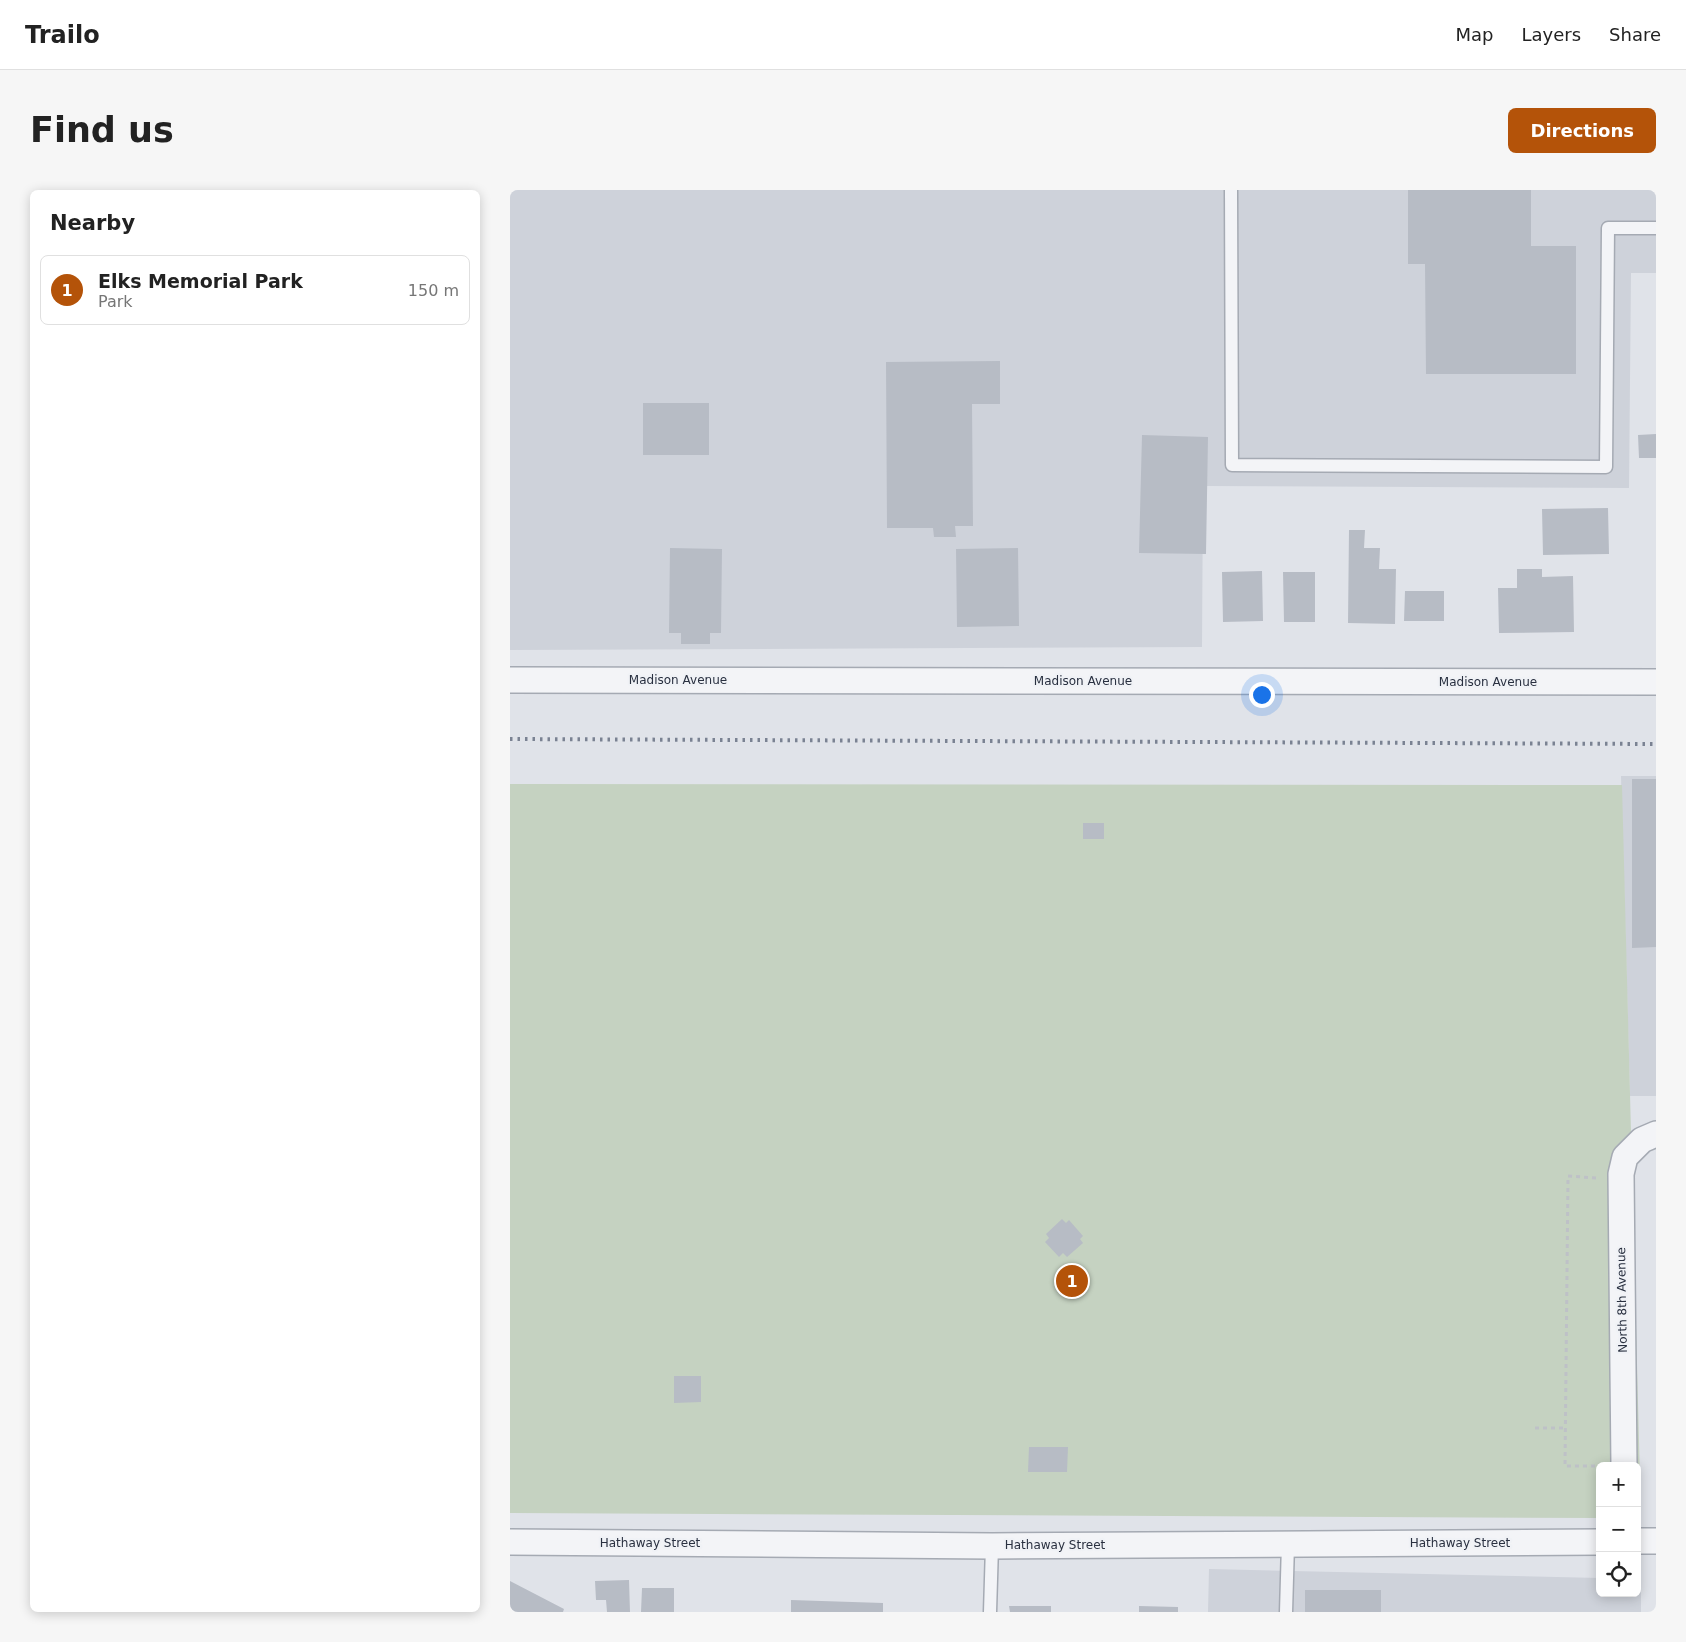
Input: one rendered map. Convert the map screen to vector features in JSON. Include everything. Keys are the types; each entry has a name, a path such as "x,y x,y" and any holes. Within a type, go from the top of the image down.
{"street":[{"name":"Madison Avenue","path":"510,680 1656,682"},
{"name":"North 8th Avenue","path":"1624,1462 1621,1179 1625,1157 1649,1137"},
{"path":"1641,1541 1656,1541"},
{"name":"Hathaway Street","path":"510,1542 992,1546 1596,1542"}],"lane":[{"path":"1231,190 1232,465 1606,467 1608,228 1656,228"},
{"path":"1286,1612 1288,1544"},
{"path":"990,1612 992,1546"}],"path":[{"path":"1596,1465 1565,1466 1568,1176 1621,1179"},
{"path":"1535,1428 1566,1428"}],"shaded area":[{"path":"510,190 1656,190 1656,273 1631,273 1629,488 1203,486 1202,647 510,650"},
{"path":"1621,776 1656,776 1656,1096 1630,1096"},
{"path":"1209,1569 1596,1578 1596,1597 1641,1597 1641,1612 1208,1612"}],"green space":[{"path":"510,784 1622,785 1640,1462 1596,1462 1596,1518 510,1513"}],"building":[{"path":"1408,190 1531,190 1531,246 1576,246 1576,374 1426,374 1425,264 1408,264"},
{"path":"1000,361 1000,404 972,404 973,526 955,526 956,537 934,537 933,528 887,528 886,362"},
{"path":"643,403 709,403 709,455 643,455"},
{"path":"1656,434 1656,458 1639,458 1638,435"},
{"path":"1142,435 1208,437 1206,554 1139,553"},
{"path":"1608,508 1609,554 1543,555 1542,509"},
{"path":"1349,530 1365,530 1364,548 1380,548 1379,569 1396,569 1395,624 1348,623"},
{"path":"670,548 722,549 721,633 710,633 710,644 681,644 681,633 669,633"},
{"path":"1018,548 1019,626 957,627 956,549"},
{"path":"1517,569 1542,569 1542,577 1573,576 1574,632 1499,633 1498,588 1517,588"},
{"path":"1262,571 1263,621 1223,622 1222,572"},
{"path":"1283,572 1315,572 1315,622 1284,622"},
{"path":"1405,591 1444,591 1444,621 1404,621"},
{"path":"1632,779 1656,779 1656,947 1632,948"},
{"path":"1083,823 1104,823 1104,839 1083,839"},
{"path":"1062,1219 1066,1223 1069,1220 1083,1236 1080,1239 1083,1243 1067,1257 1063,1253 1059,1257 1045,1242 1049,1238 1046,1234"},
{"path":"674,1376 701,1376 701,1402 674,1403"},
{"path":"1029,1447 1068,1447 1067,1472 1028,1472"},
{"path":"629,1580 630,1612 607,1612 606,1600 596,1600 595,1581"},
{"path":"510,1581 564,1609 563,1612 510,1612"},
{"path":"642,1588 674,1588 674,1612 641,1612"},
{"path":"1305,1590 1381,1590 1381,1612 1305,1612"},
{"path":"791,1600 883,1603 883,1612 791,1612"},
{"path":"1009,1606 1051,1606 1051,1612 1010,1612"},
{"path":"1139,1606 1178,1607 1178,1612 1139,1612"}],"railway":[{"path":"510,739 1656,744"}],"place":[{"name":"Elks Memorial Park","path":"1072,1281"}]}
